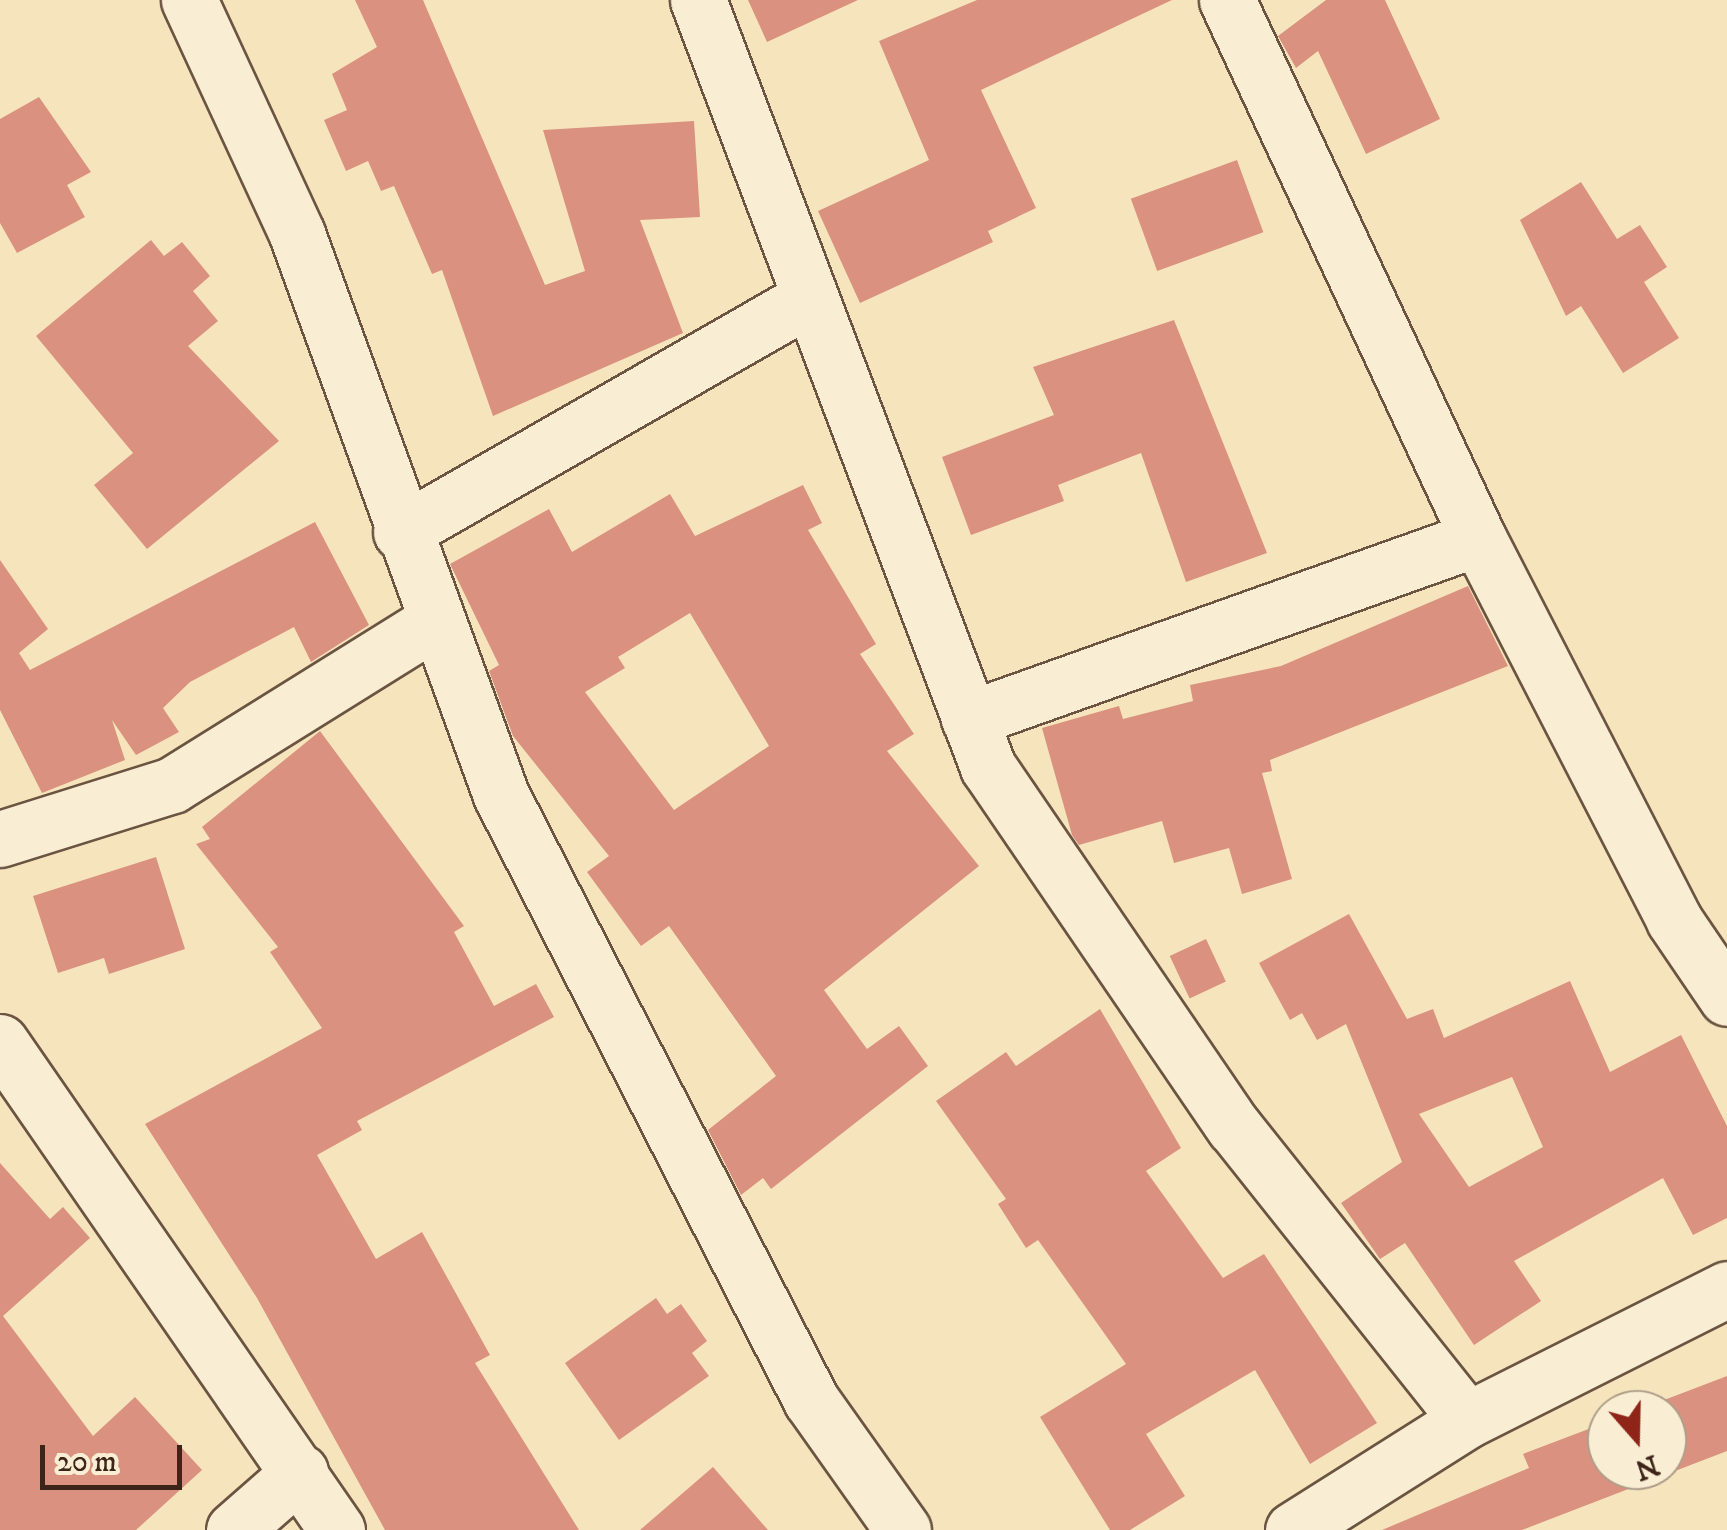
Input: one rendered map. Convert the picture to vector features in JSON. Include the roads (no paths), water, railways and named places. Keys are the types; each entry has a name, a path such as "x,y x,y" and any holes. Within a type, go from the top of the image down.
{"street":[{"path":"190,0 298,234 401,532 502,795 812,1400 903,1530"},
{"path":"698,0 988,767 1234,1128 1466,1420"},
{"path":"1227,0 1478,538 1674,920 1727,998"},
{"path":"401,532 809,298"},
{"path":"969,719 1478,538"},
{"path":"0,839 172,785 435,622"},
{"path":"0,1042 15,1105 300,1472 337,1530"},
{"path":"1294,1530 1466,1420 1727,1288"},
{"path":"234,1530 300,1472"}]}
